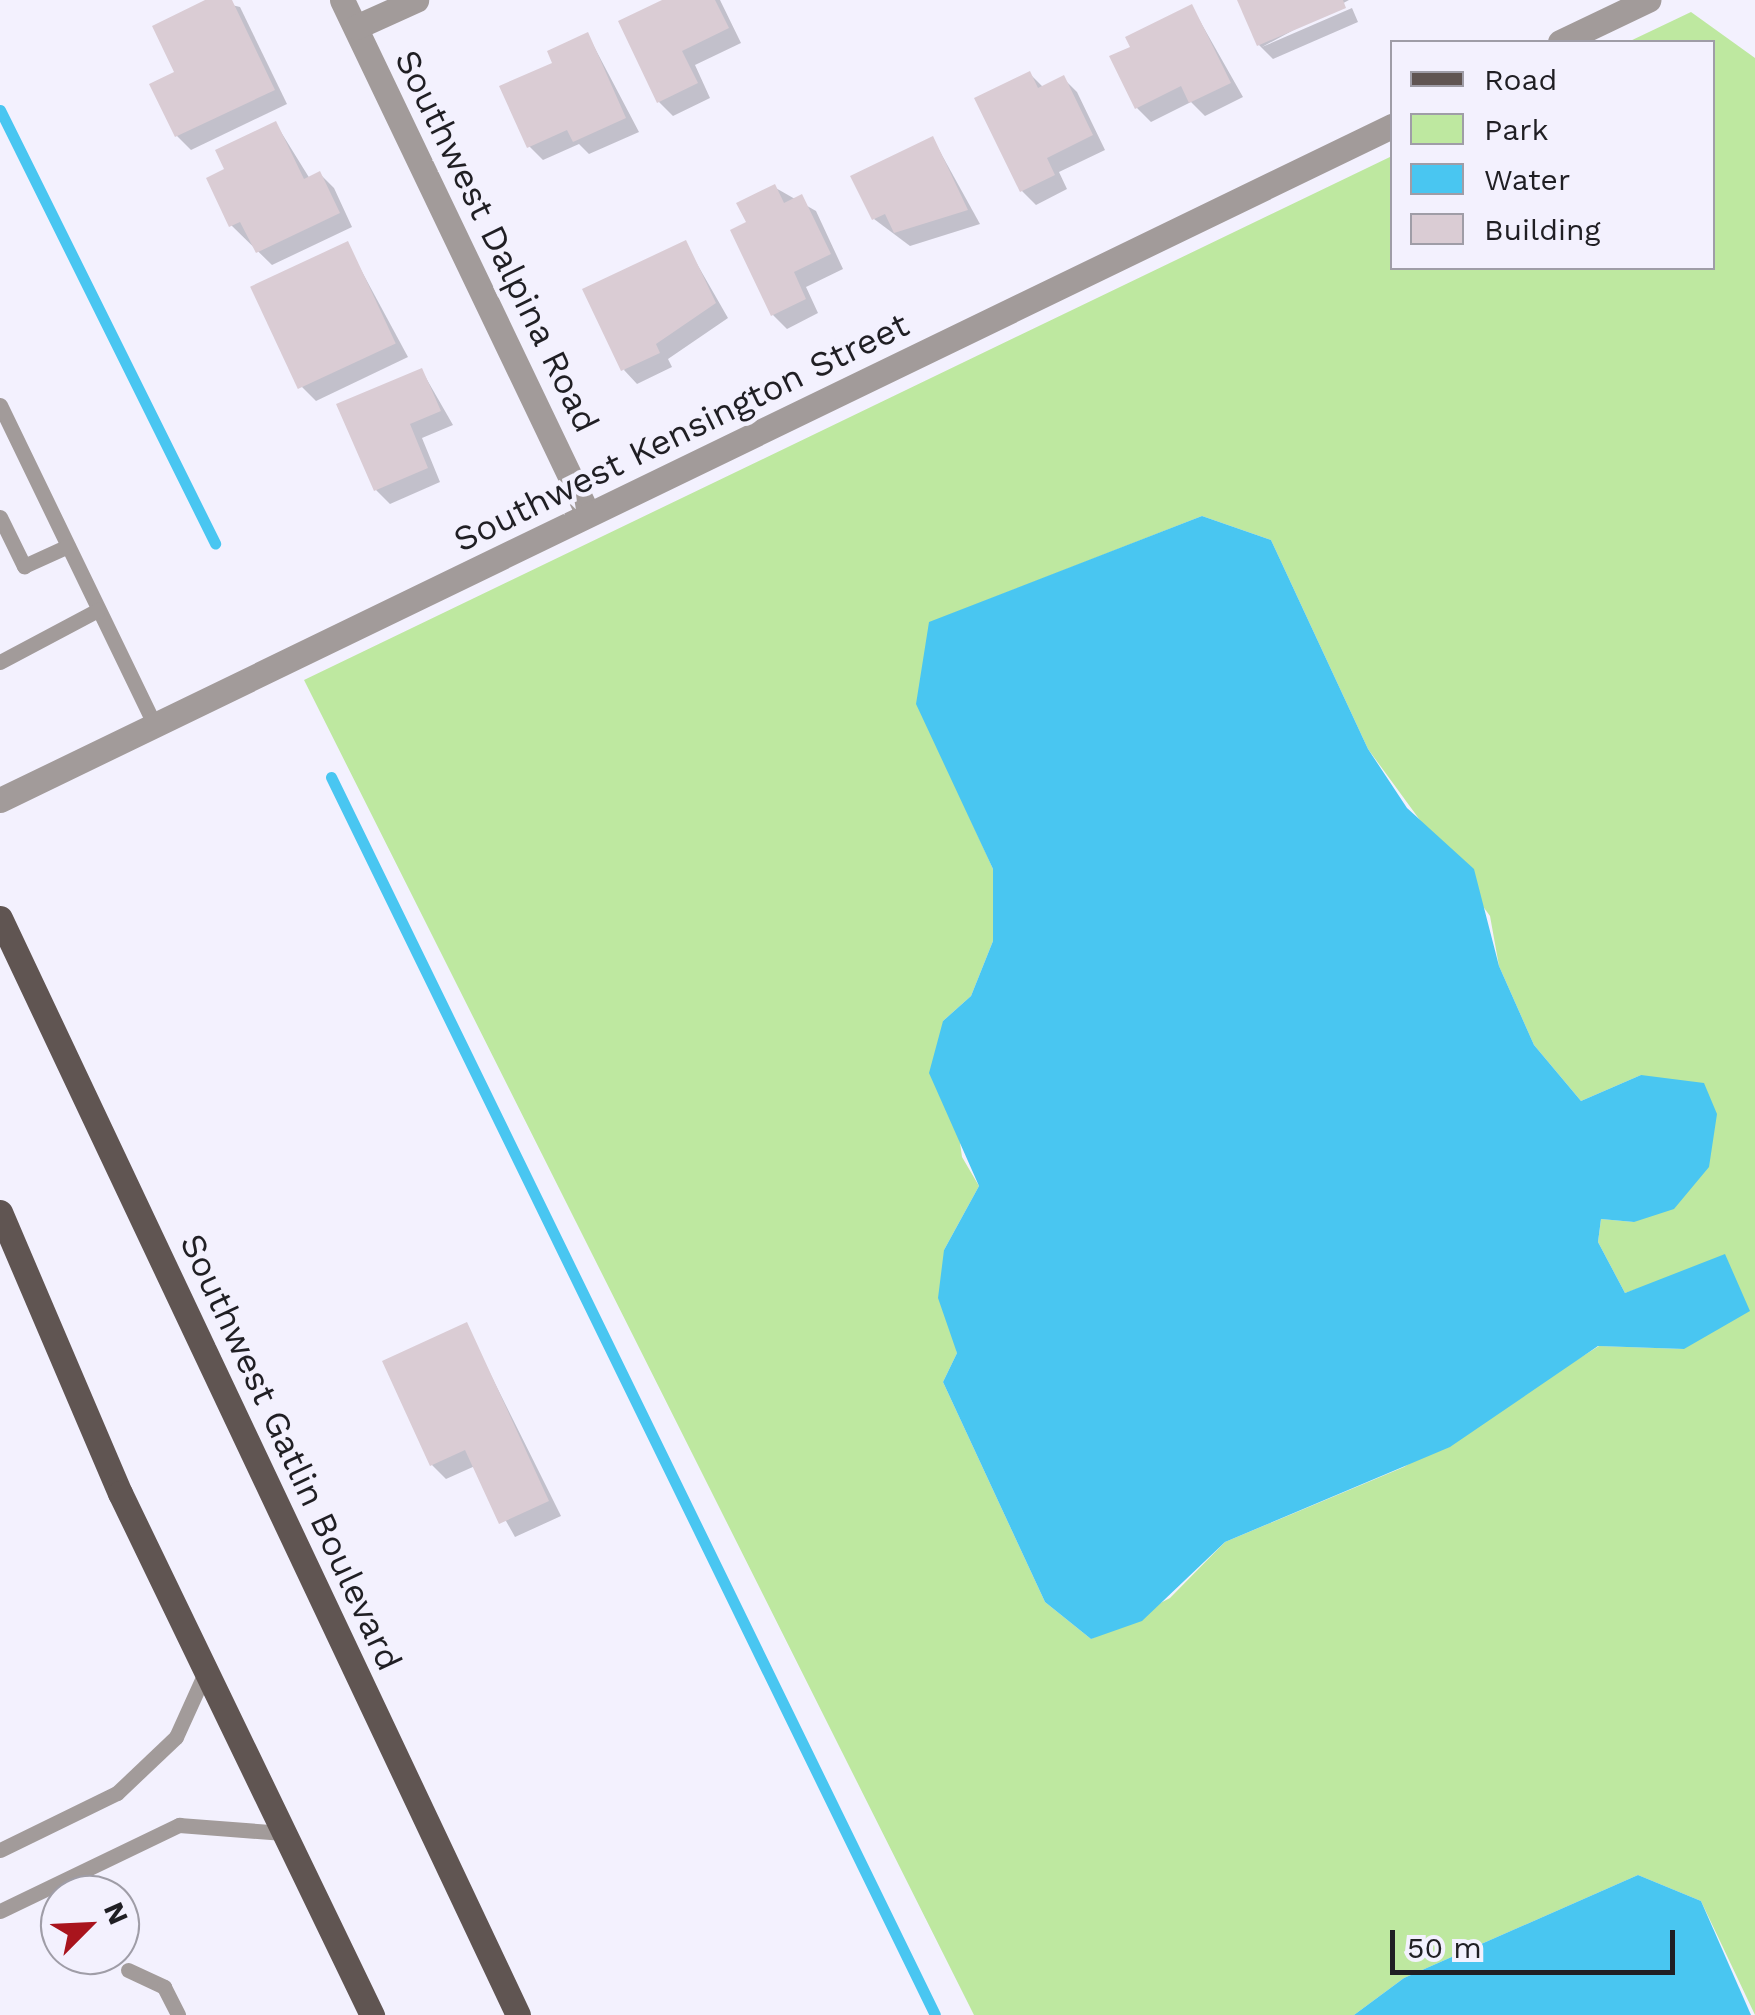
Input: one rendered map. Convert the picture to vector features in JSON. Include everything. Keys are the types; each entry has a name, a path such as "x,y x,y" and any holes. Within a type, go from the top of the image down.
{"main road":[{"name":"Southwest Gatlin Boulevard","path":"0,918 518,2015"},
{"path":"0,1212 206,1671 372,2015"}],"street":[{"name":"Southwest Dalpina Road","path":"342,0 586,512"},
{"path":"356,27 416,0"},
{"path":"1564,40 1648,0"},
{"name":"Southwest Kensington Street","path":"0,800 156,728 586,512 1390,127"}],"lane":[{"path":"0,405 156,728"},
{"path":"0,517 24,566 68,546"},
{"path":"0,662 98,610"},
{"path":"0,1850 118,1793 176,1737 206,1671"},
{"path":"0,1911 179,1825 284,1833"},
{"path":"138,1975 164,1988 178,2015"}],"green space":[{"path":"1691,12 1755,58 1755,2015 1701,1901 1638,1875 1404,1978 1354,2015 974,2015 304,680 1390,157 1390,270 1715,270 1715,40 1632,40","holes":["1202,516 1271,540 1368,749 1490,916 1499,966 1534,1045 1581,1101 1641,1075 1634,1222 1601,1219 1598,1242 1625,1293 1672,1277 1684,1349 1599,1346 1404,1467 1225,1542 1170,1598 1091,1639 1045,1602 943,1382 957,1353 944,1250 979,1186 962,1157 943,1021 971,996 993,941 993,869 964,805 929,623"]}],"water":[{"path":"1202,516 1271,540 1368,749 1407,808 1474,869 1499,966 1534,1045 1581,1101 1641,1075 1704,1083 1717,1114 1709,1167 1674,1209 1634,1222 1601,1219 1598,1242 1625,1293 1725,1254 1750,1311 1684,1349 1598,1346 1450,1447 1225,1542 1142,1621 1091,1639 1045,1602 943,1382 957,1353 938,1298 944,1250 979,1186 929,1073 943,1021 971,996 993,941 993,869 916,704 929,622"},
{"path":"1638,1875 1701,1901 1751,2015 1354,2015 1404,1978"}],"building":[{"path":"205,0 232,0 275,90 175,137 149,84 174,72 152,26"},
{"path":"662,0 715,0 729,28 682,51 698,83 657,103 618,21"},
{"path":"1237,0 1343,0 1346,8 1257,46"},
{"path":"1192,4 1231,83 1189,103 1181,86 1135,109 1109,56 1130,47 1125,37"},
{"path":"588,32 626,118 573,142 567,130 527,148 499,86 552,63 547,51"},
{"path":"1030,71 1038,88 1064,75 1093,135 1047,158 1055,175 1020,192 974,98"},
{"path":"276,121 304,179 320,171 340,213 256,253 240,222 229,227 206,178 224,169 215,150"},
{"path":"933,136 968,210 894,233 885,214 872,220 850,176"},
{"path":"775,184 784,203 802,194 831,254 794,272 806,299 771,316 730,230 746,222 736,203"},
{"path":"686,240 716,303 656,344 660,353 621,371 582,289"},
{"path":"348,241 396,343 298,389 250,287"},
{"path":"422,368 441,411 410,424 428,468 374,491 336,404"},
{"path":"467,1322 549,1501 499,1524 465,1450 430,1466 382,1361"}],"waterway":[{"path":"0,110 215,544"},
{"path":"331,777 935,2015"}]}
